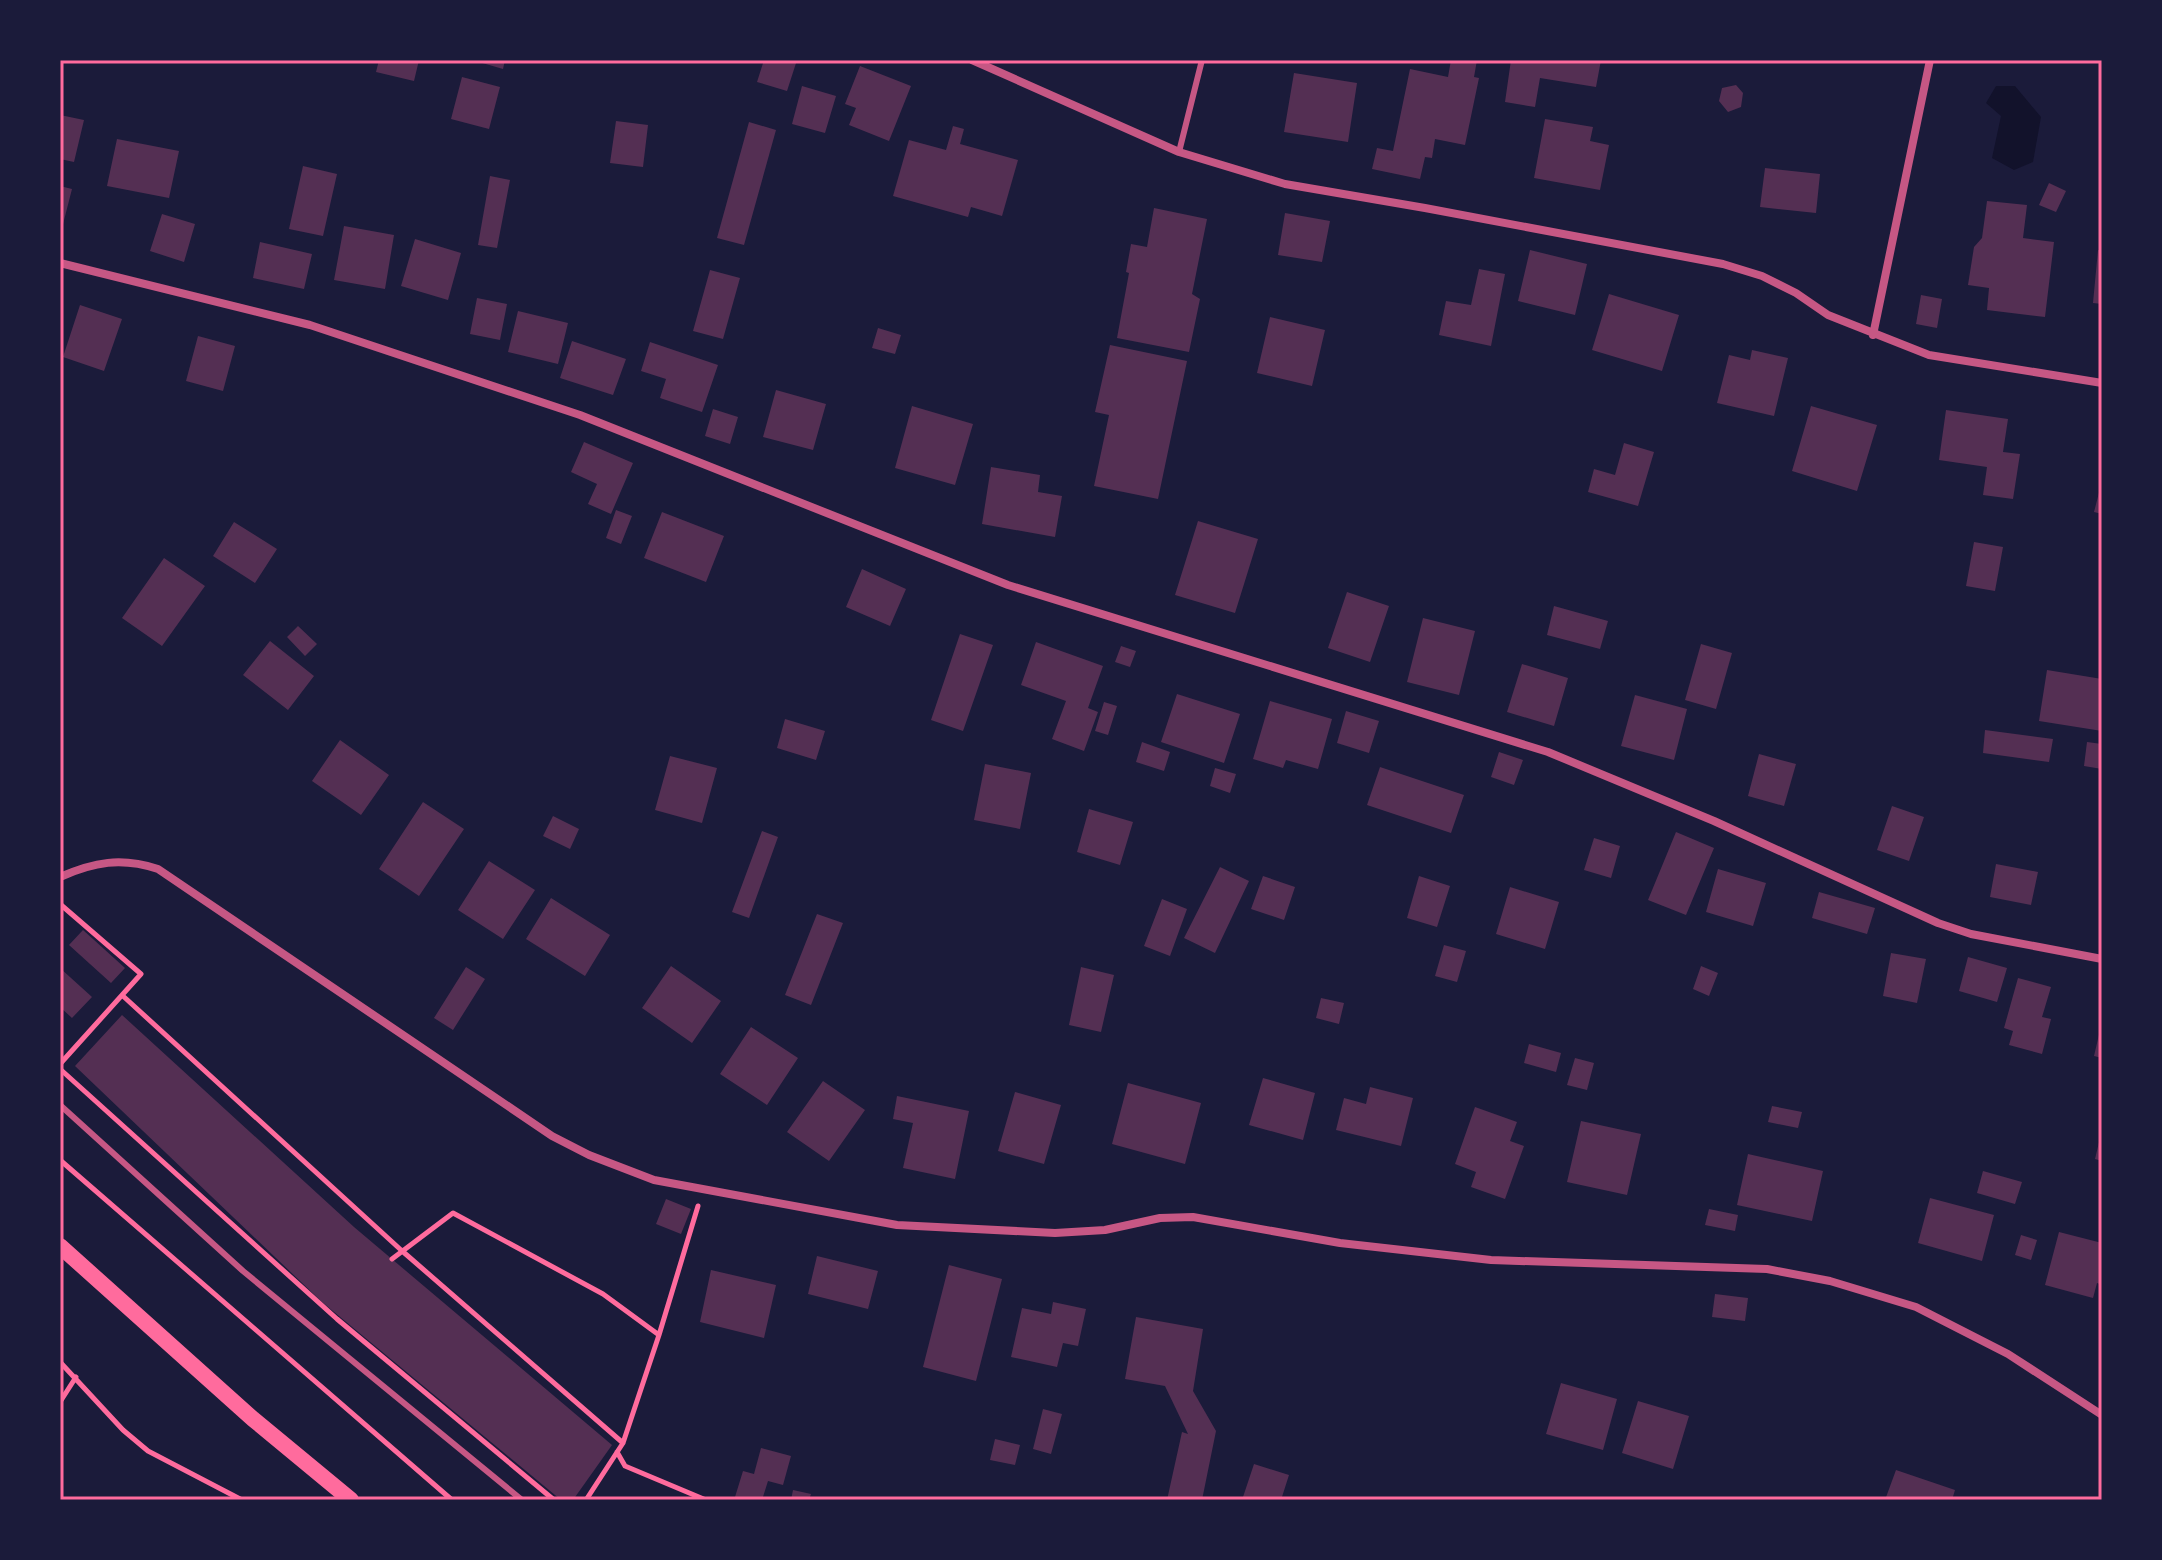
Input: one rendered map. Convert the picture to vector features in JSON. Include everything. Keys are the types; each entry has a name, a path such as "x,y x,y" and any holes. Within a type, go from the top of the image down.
{"main road":[{"path":"60,1246 264,1429 351,1500"}],"street":[{"path":"972,60 1179,152 1285,184 1723,264 1762,276 1796,293 1828,315 1929,355 2102,383"},
{"path":"1873,335 1930,60"},
{"path":"60,263 310,325 580,415 1008,585 1548,752 1714,821 1938,923 1986,937 2102,959"},
{"path":"60,877 85,866 111,862 135,862 158,869 552,1136 589,1155 654,1180 897,1225 1055,1233 1105,1230 1160,1218 1193,1217 1340,1243 1491,1260 1767,1269 1830,1281 1916,1307 2008,1354 2102,1415"}],"lane":[{"path":"1179,152 1202,60"},
{"path":"60,1105 243,1271 522,1500"}],"path":[{"path":"60,904 141,974 60,1066 337,1319 554,1500"},
{"path":"123,996 401,1250 623,1443"},
{"path":"60,1160 452,1500"},
{"path":"586,1500 623,1443 702,1189"},
{"path":"392,1259 453,1213 603,1294 659,1335"},
{"path":"60,1362 123,1430 148,1451 242,1500"},
{"path":"60,1402 76,1377"},
{"path":"617,1452 625,1466 706,1500"}],"shaded area":[{"path":"1996,86 2015,86 2041,117 2033,162 2014,170 1992,158 2001,116 1986,103"}],"building":[{"path":"379,60 419,60 414,81 376,72"},
{"path":"472,60 505,60 503,69"},
{"path":"764,60 797,60 787,91 757,82"},
{"path":"1451,60 1477,60 1474,77 1479,78 1465,145 1435,139 1432,158 1425,157 1420,179 1372,169 1377,148 1393,151 1410,69 1448,77"},
{"path":"1511,60 1601,60 1596,87 1540,78 1535,107 1505,102"},
{"path":"860,66 911,86 889,141 849,125 856,108 845,104"},
{"path":"1294,73 1357,83 1348,142 1284,132"},
{"path":"462,77 500,87 489,129 451,119"},
{"path":"1736,85 1743,93 1741,107 1728,112 1719,101 1722,88"},
{"path":"802,86 836,96 825,133 792,124"},
{"path":"60,115 84,120 74,162 60,159"},
{"path":"1545,119 1593,127 1590,141 1609,145 1600,190 1534,178"},
{"path":"616,121 648,125 643,167 610,163"},
{"path":"749,122 776,130 744,245 717,238"},
{"path":"953,126 964,129 960,144 1018,160 1002,216 971,207 968,217 893,196 909,140 946,150"},
{"path":"117,139 179,151 169,198 107,186"},
{"path":"303,166 337,174 323,236 289,229"},
{"path":"1765,168 1820,174 1816,213 1760,207"},
{"path":"490,176 510,180 497,248 478,245"},
{"path":"2049,183 2066,191 2056,212 2039,205"},
{"path":"60,186 72,189 61,232 60,232"},
{"path":"1987,201 2027,205 2023,238 2054,242 2045,317 1987,310 1989,288 1968,285 1974,247 1982,238"},
{"path":"1154,208 1207,219 1192,294 1200,299 1189,352 1117,338 1131,244 1147,247"},
{"path":"1285,213 1330,221 1322,262 1278,255"},
{"path":"162,214 195,224 184,262 150,251"},
{"path":"344,226 394,235 385,289 334,280"},
{"path":"415,239 461,253 448,300 401,286"},
{"path":"260,242 312,254 304,289 253,278"},
{"path":"1530,250 1587,264 1575,315 1518,301"},
{"path":"2098,250 2102,251 2102,304 2093,303"},
{"path":"1479,269 1505,274 1491,346 1439,335 1446,301 1471,305"},
{"path":"710,270 740,278 723,339 693,331"},
{"path":"1609,294 1679,315 1662,371 1592,350"},
{"path":"1921,295 1942,299 1937,328 1916,324"},
{"path":"477,298 507,304 500,340 470,334"},
{"path":"80,305 122,319 104,371 63,357"},
{"path":"518,311 568,323 558,364 508,352"},
{"path":"1270,317 1325,330 1312,386 1257,373"},
{"path":"878,328 901,335 895,354 872,348"},
{"path":"198,336 235,346 223,391 186,381"},
{"path":"572,341 626,359 613,395 560,378"},
{"path":"650,342 718,365 702,412 660,398 666,379 641,371"},
{"path":"1110,345 1187,361 1158,499 1094,486 1109,415 1095,412"},
{"path":"1752,350 1788,358 1774,416 1717,403 1729,355 1750,360"},
{"path":"776,390 826,404 813,450 763,437"},
{"path":"912,406 973,424 955,485 895,468"},
{"path":"1811,406 1877,425 1857,491 1792,471"},
{"path":"713,409 738,417 730,444 705,436"},
{"path":"1946,410 2008,419 2003,452 2020,454 2013,499 1983,495 1987,467 1939,460"},
{"path":"584,442 633,463 611,514 588,504 597,484 571,472"},
{"path":"1624,443 1654,452 1638,506 1588,492 1594,469 1615,475"},
{"path":"991,467 1040,475 1038,492 1062,496 1055,537 982,524"},
{"path":"2102,485 2102,514 2094,512"},
{"path":"616,510 632,516 621,544 606,538"},
{"path":"662,512 724,536 706,582 644,558"},
{"path":"1198,521 1258,539 1235,613 1175,595"},
{"path":"234,522 277,549 255,583 213,556"},
{"path":"1974,542 2003,547 1995,591 1966,586"},
{"path":"164,558 205,586 162,646 122,618"},
{"path":"862,569 906,589 890,626 846,607"},
{"path":"1347,592 1389,606 1370,662 1328,648"},
{"path":"1554,606 1608,621 1600,649 1547,635"},
{"path":"1423,618 1475,631 1459,695 1407,682"},
{"path":"298,626 317,644 305,656 287,637"},
{"path":"960,634 993,645 963,731 931,720"},
{"path":"270,641 314,676 288,710 243,675"},
{"path":"1036,642 1103,666 1088,708 1098,712 1084,751 1052,739 1066,701 1021,685"},
{"path":"1701,644 1732,653 1716,709 1685,700"},
{"path":"1121,646 1136,651 1130,667 1115,662"},
{"path":"1522,664 1568,678 1554,726 1507,712"},
{"path":"2047,670 2102,679 2102,731 2039,721"},
{"path":"1177,694 1240,714 1224,763 1161,742"},
{"path":"1635,695 1687,709 1674,760 1621,746"},
{"path":"1270,701 1332,719 1318,769 1286,760 1283,768 1253,759"},
{"path":"1104,702 1117,706 1108,735 1095,731"},
{"path":"1346,711 1379,721 1369,753 1337,743"},
{"path":"785,719 825,731 816,760 777,748"},
{"path":"1985,730 2053,739 2049,762 1983,753"},
{"path":"340,740 389,775 361,815 312,781"},
{"path":"1142,742 1170,752 1164,771 1136,762"},
{"path":"2087,742 2102,744 2102,769 2084,766"},
{"path":"1499,752 1523,760 1514,785 1491,777"},
{"path":"1759,754 1796,764 1784,806 1748,796"},
{"path":"670,756 717,768 702,823 655,810"},
{"path":"985,764 1031,773 1020,829 974,820"},
{"path":"1380,767 1464,795 1451,833 1367,805"},
{"path":"1215,768 1236,774 1230,793 1210,786"},
{"path":"423,802 464,829 419,896 379,869"},
{"path":"1892,806 1924,817 1909,861 1877,850"},
{"path":"1089,809 1133,822 1120,865 1077,852"},
{"path":"553,816 579,829 570,849 543,836"},
{"path":"762,831 778,837 749,918 732,912"},
{"path":"1676,832 1714,848 1686,915 1648,900"},
{"path":"1594,838 1620,846 1611,878 1584,870"},
{"path":"489,861 535,890 503,939 458,910"},
{"path":"1996,864 2038,872 2031,905 1990,897"},
{"path":"1220,867 1249,881 1215,953 1184,938"},
{"path":"1718,869 1766,883 1753,926 1706,912"},
{"path":"1263,876 1295,887 1284,920 1251,909"},
{"path":"1419,876 1450,886 1437,927 1407,918"},
{"path":"1510,887 1559,902 1545,949 1496,934"},
{"path":"1819,892 1875,908 1867,934 1812,918"},
{"path":"551,898 610,935 585,976 526,939"},
{"path":"1162,899 1187,909 1170,956 1144,946"},
{"path":"817,914 843,923 811,1005 785,995"},
{"path":"83,930 125,968 111,983 69,945"},
{"path":"1444,945 1466,951 1457,982 1435,976"},
{"path":"1891,953 1926,959 1917,1003 1883,996"},
{"path":"1968,957 2007,968 1997,1002 1959,991"},
{"path":"671,966 721,1001 692,1043 642,1008"},
{"path":"1701,966 1718,973 1709,996 1693,989"},
{"path":"466,967 485,979 453,1030 434,1018"},
{"path":"1081,967 1114,975 1101,1032 1069,1025"},
{"path":"60,968 92,997 72,1018 60,1007"},
{"path":"2018,978 2051,987 2042,1017 2051,1019 2042,1054 2009,1045 2013,1031 2004,1028"},
{"path":"1321,998 1344,1003 1339,1024 1316,1018"},
{"path":"122,1015 354,1227 612,1445 573,1500 561,1500 322,1302 75,1066"},
{"path":"2102,1026 2102,1058 2094,1056"},
{"path":"751,1027 798,1058 767,1105 720,1074"},
{"path":"1529,1044 1561,1053 1556,1072 1524,1063"},
{"path":"1575,1058 1594,1063 1587,1090 1567,1085"},
{"path":"1263,1078 1315,1093 1303,1140 1249,1125"},
{"path":"823,1081 865,1110 829,1161 787,1132"},
{"path":"1128,1083 1201,1103 1185,1164 1112,1144"},
{"path":"1370,1087 1413,1098 1401,1146 1336,1130 1344,1098 1366,1104"},
{"path":"1015,1092 1061,1105 1044,1164 998,1151"},
{"path":"897,1096 969,1111 955,1179 903,1168 913,1123 893,1119"},
{"path":"1772,1106 1802,1112 1798,1128 1768,1122"},
{"path":"1475,1107 1517,1122 1510,1141 1524,1146 1505,1199 1471,1187 1476,1172 1455,1164"},
{"path":"1581,1121 1641,1134 1627,1195 1567,1182"},
{"path":"2102,1134 2102,1161 2095,1159"},
{"path":"1748,1154 1823,1171 1812,1221 1737,1205"},
{"path":"1983,1171 2022,1182 2015,1204 1977,1193"},
{"path":"1930,1198 1994,1215 1982,1261 1918,1243"},
{"path":"666,1199 691,1209 681,1234 656,1224"},
{"path":"1709,1209 1738,1215 1735,1231 1705,1225"},
{"path":"2059,1232 2102,1243 2102,1285 2097,1283 2093,1298 2045,1285"},
{"path":"2021,1235 2037,1240 2031,1260 2015,1255"},
{"path":"817,1256 878,1271 868,1309 808,1294"},
{"path":"949,1265 1002,1279 976,1381 923,1367"},
{"path":"711,1270 776,1285 764,1338 700,1322"},
{"path":"1715,1294 1748,1298 1745,1321 1712,1317"},
{"path":"1053,1302 1086,1309 1078,1346 1063,1343 1057,1367 1011,1357 1022,1308 1051,1314"},
{"path":"1136,1317 1203,1329 1193,1391 1216,1431 1202,1500 1167,1500 1182,1432 1188,1434 1165,1386 1125,1379"},
{"path":"1561,1383 1617,1399 1603,1450 1546,1434"},
{"path":"1638,1401 1689,1416 1673,1469 1622,1453"},
{"path":"1043,1409 1062,1414 1051,1454 1033,1449"},
{"path":"995,1439 1020,1445 1015,1465 990,1460"},
{"path":"761,1448 791,1456 783,1485 768,1481 762,1500 735,1497 743,1471 754,1474"},
{"path":"1254,1464 1289,1475 1281,1500 1242,1500"},
{"path":"1896,1470 1955,1490 1952,1500 1885,1500"},
{"path":"793,1490 811,1494 809,1500 791,1500"}]}
